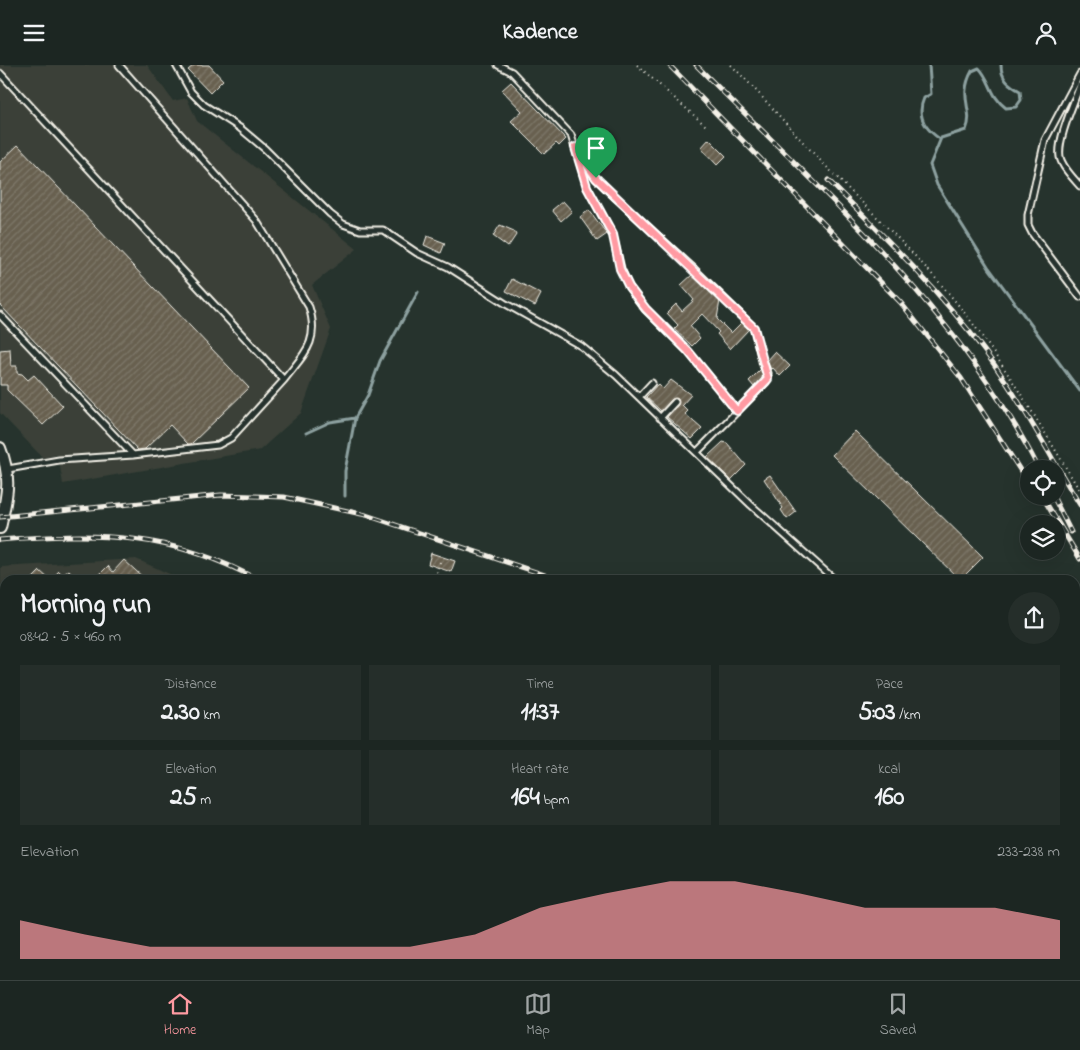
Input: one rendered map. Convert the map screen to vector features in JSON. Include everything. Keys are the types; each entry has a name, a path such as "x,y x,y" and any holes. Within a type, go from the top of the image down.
{"street":[{"path":"0,447 6,495 0,528"},
{"path":"0,477 6,495"}],"lane":[{"path":"4,470 59,460 133,455 218,445 231,437 284,380 309,348 313,322 309,307 256,220 119,65"},
{"path":"176,65 191,92 204,105 240,128 265,149 342,224 360,230 383,230 395,236 417,253 448,267 506,304 561,333 610,369 784,536 829,575"},
{"path":"498,65 512,72 571,135 587,187 613,235 620,269 629,287 646,309 688,351 737,411"},
{"path":"0,73 284,380"},
{"path":"1080,74 1045,140 1028,215 1028,225 1080,297"},
{"path":"1080,85 1065,131 1060,157 1069,173 1080,186"},
{"path":"575,147 596,178 754,328 768,379 697,452"},
{"path":"0,315 133,455"},
{"path":"639,397 652,383"},
{"path":"660,418 675,402"}],"path":[{"path":"637,65 706,126"},
{"path":"731,65 780,114 819,159 928,268 997,359 1048,437 1080,491"},
{"path":"436,575 440,562"}],"shaded area":[{"path":"0,65 147,65 173,101 187,98 197,121 357,249 312,285 331,329 301,413 260,450 63,484 58,455 43,458 0,413"},
{"path":"136,559 172,575 1,575 1,567"}],"building":[{"path":"194,65 209,65 223,80 210,93 188,70"},
{"path":"511,82 566,139 559,146 556,143 544,154 511,121 522,111 502,90"},
{"path":"709,139 726,156 717,165 701,148"},
{"path":"18,145 249,388 191,444 188,444 170,425 145,449 138,450 0,305 0,162"},
{"path":"563,201 572,211 561,221 552,210"},
{"path":"589,210 607,234 597,241 580,217"},
{"path":"500,225 514,231 516,235 508,247 493,236"},
{"path":"427,236 445,243 441,253 424,245"},
{"path":"693,274 720,300 717,319 731,333 742,322 749,329 730,349 717,334 719,332 702,314 690,326 700,338 692,346 674,329 678,325 667,313 676,304 682,311 694,300 681,285"},
{"path":"512,279 541,294 535,306 506,291"},
{"path":"10,349 11,366 17,366 17,373 22,374 28,380 34,375 63,406 43,425 7,390 7,385 0,385 0,350"},
{"path":"775,352 790,366 780,376 773,368 771,370 767,361"},
{"path":"761,369 762,378 754,387 749,381"},
{"path":"671,380 691,395 682,405 688,411 685,414 702,429 692,439 667,417 678,405 678,399 672,399 661,411 646,397 658,384 663,389"},
{"path":"855,431 983,557 965,575 955,575 832,455"},
{"path":"723,442 727,443 746,465 731,480 707,457"},
{"path":"770,475 796,512 787,519 781,510 783,508 764,479"},
{"path":"431,553 455,561 451,572 428,564"},
{"path":"124,560 140,575 99,575 108,566 113,572"},
{"path":"69,570 74,575 63,575"},
{"path":"40,571 44,575 36,575"},
{"path":"59,571 63,575 55,575"}],"waterway":[{"path":"929,65 931,94 924,98 921,111 926,126 940,139"},
{"path":"1001,65 1004,78 1009,84 1020,91 1021,100 1016,107 1006,108 996,98 986,77 979,68 972,71 966,89 969,117 966,130 941,138 930,165 937,185 989,268 1080,391"},
{"path":"345,496 345,471 355,418 368,395 380,361 418,292"},
{"path":"306,433 330,422 355,418"}],"railway":[{"path":"669,65 901,303 961,378 1020,470"},
{"path":"696,65 838,206 928,304 969,356 1006,411 1034,460"},
{"path":"828,180 910,263 986,353 1011,390 1080,505"},
{"path":"0,517 221,495 284,497 366,515 545,575"},
{"path":"1047,505 1080,559"},
{"path":"1058,505 1071,532"},
{"path":"0,540 69,536 133,539 195,552 248,575"}],"route":[{"path":"575,147 586,166 596,178 691,266 754,328 763,365 768,373 768,379 737,411 688,351 646,309 629,287 620,269 613,235 587,187 575,147"}]}
